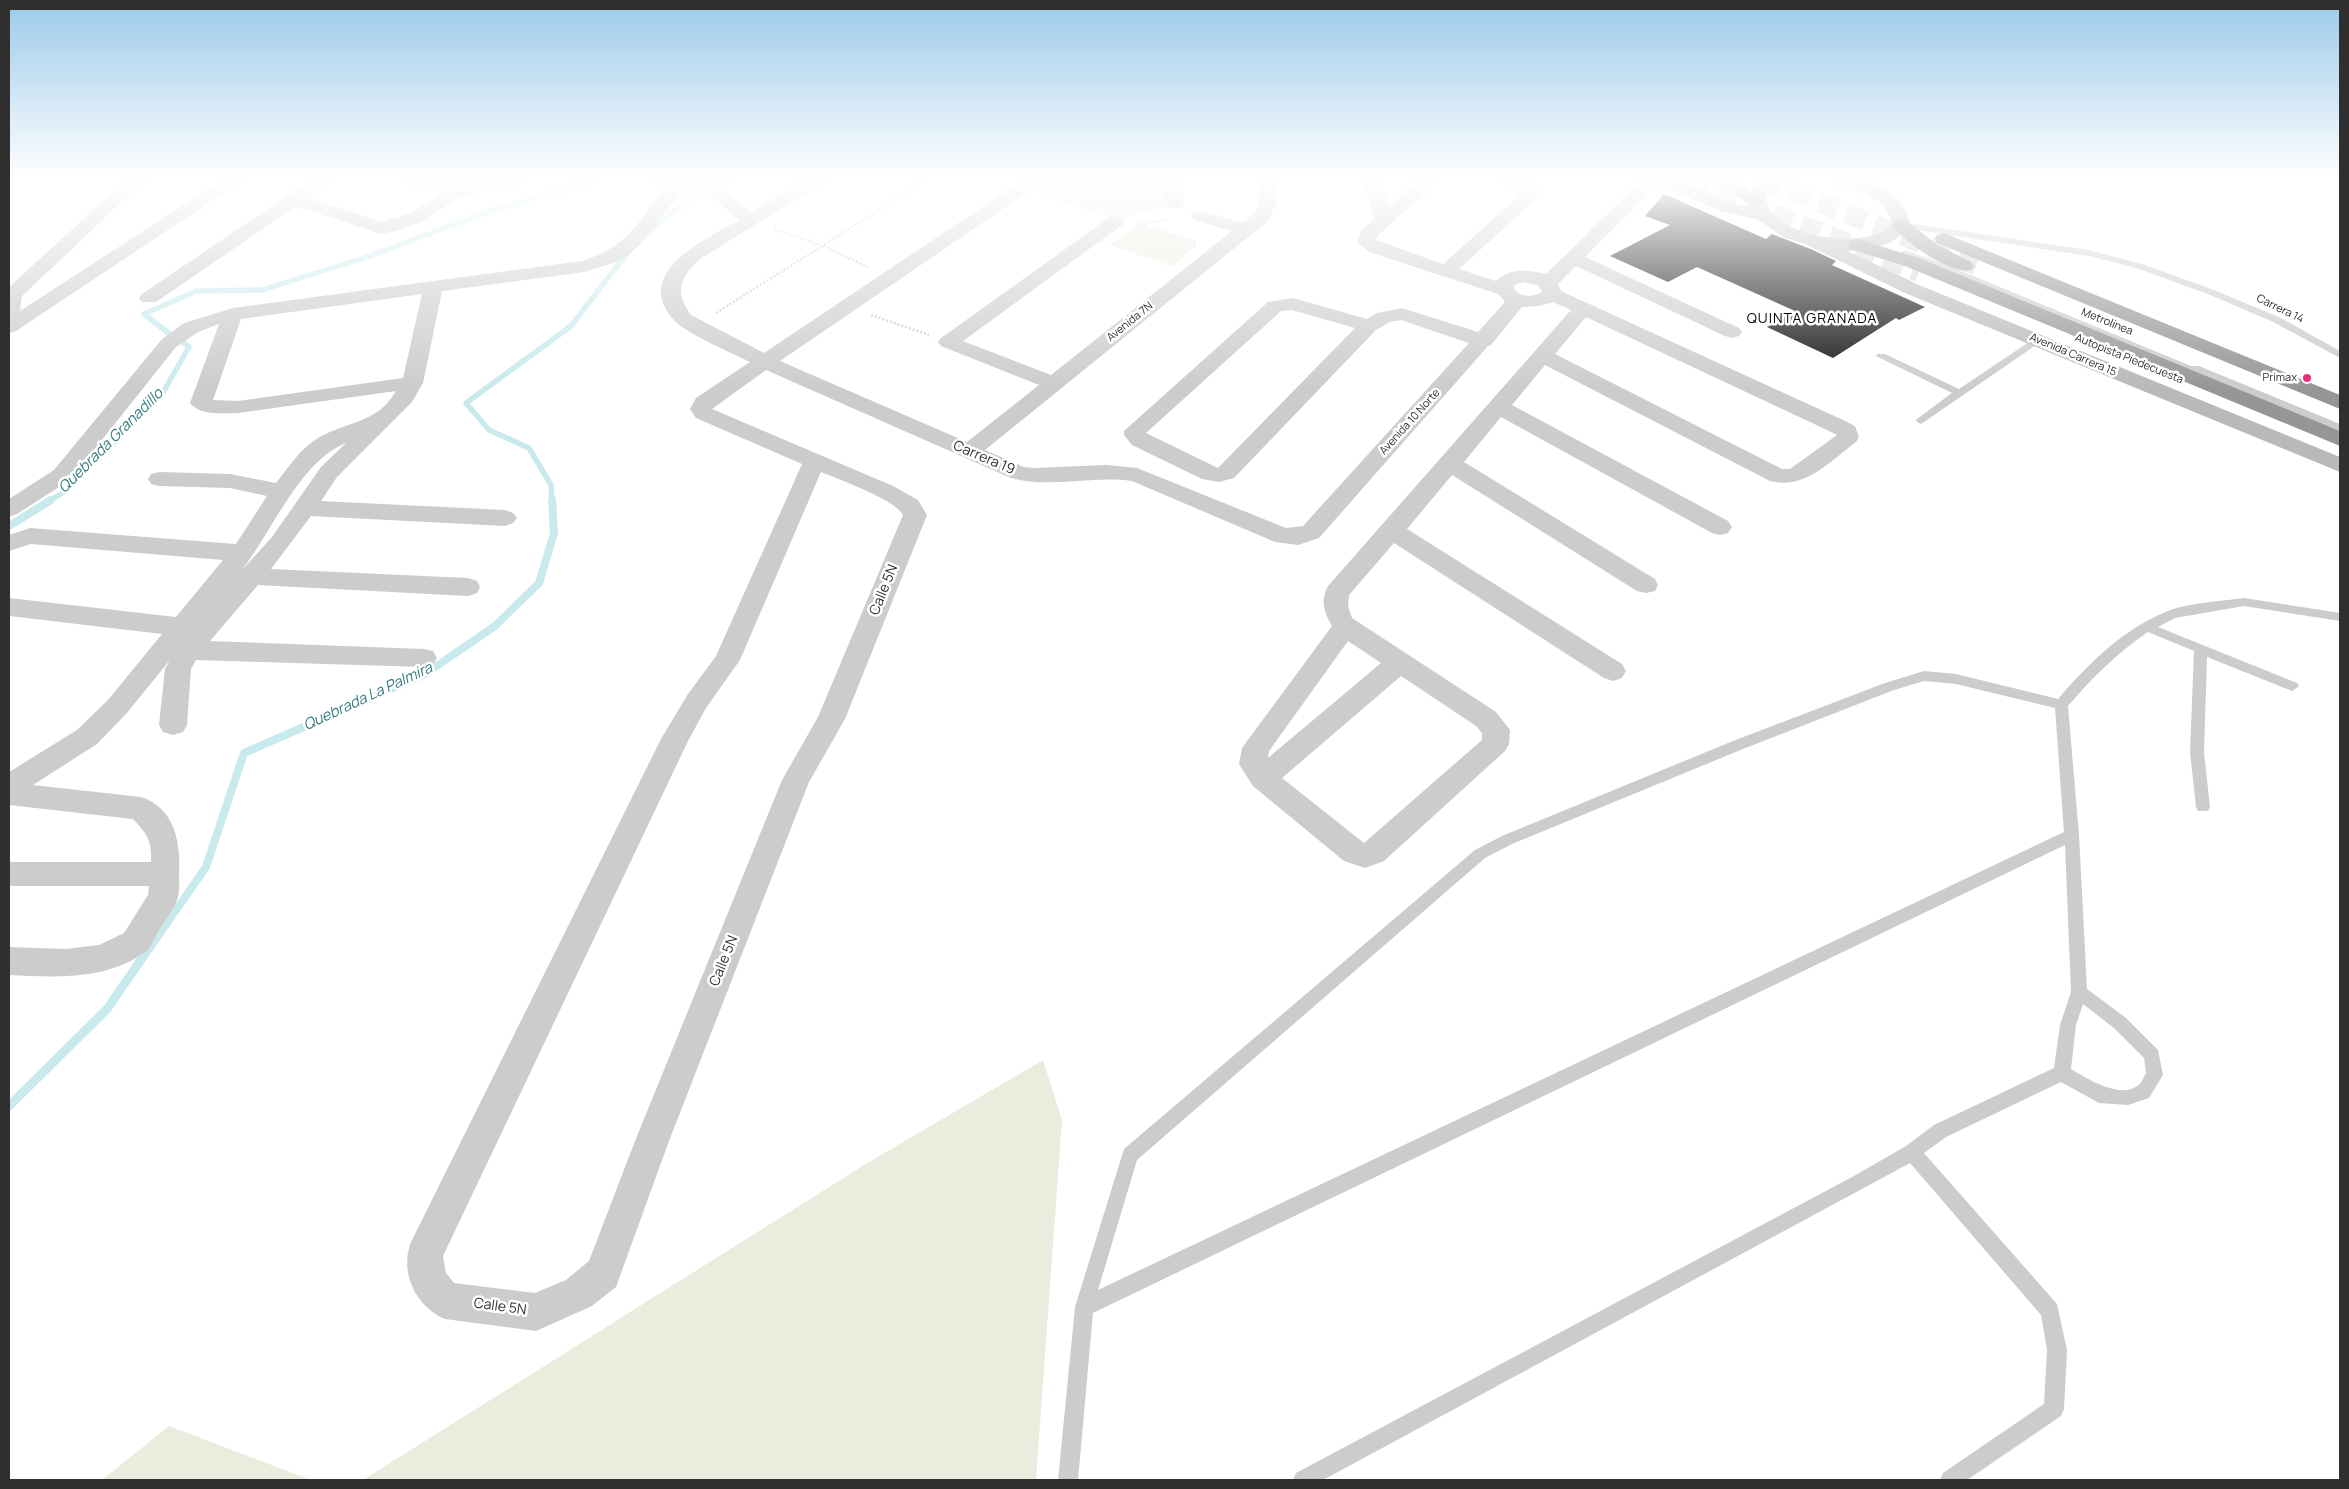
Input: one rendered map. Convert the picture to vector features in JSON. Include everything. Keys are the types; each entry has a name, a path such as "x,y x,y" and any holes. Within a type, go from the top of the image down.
{"highway":[{"path":"1875,249 1912,262 2340,439"},
{"path":"1932,249 1951,261 2340,420"},
{"path":"1961,249 2340,403"},
{"path":"1984,268 2340,412"},
{"name":"Autopista Piedecuesta","path":"1918,272 2340,446"}],"street":[{"path":"9,322 12,294 60,249"},
{"path":"9,327 128,249"},
{"path":"148,298 220,249"},
{"path":"9,508 62,475 169,343 192,325 233,314 585,266 623,249"},
{"path":"690,322 674,305 670,289 678,269 702,249"},
{"name":"Calle 5N","path":"814,462 727,660 697,701 675,739 424,1255 429,1282 445,1300 536,1312 580,1293 603,1274 652,1140 796,780 831,718 914,515 910,505 884,491 814,462 766,438 704,413 701,409 704,403 934,249"},
{"path":"948,342 1076,249"},
{"name":"Avenida 7N","path":"969,451 1222,249"},
{"path":"1381,249 1511,295 1540,302 1573,258 1583,249"},
{"path":"1446,271 1469,249"},
{"name":"Avenida Carrera 15","path":"1831,249 1912,289 2038,339 2340,465"},
{"path":"1460,257 1523,276 1550,288 1584,307 1847,431 1848,437 1795,476 1778,476 1543,356"},
{"path":"1573,258 1732,332"},
{"path":"1523,276 1542,262"},
{"name":"Avenida 10 Norte","path":"1298,537 1311,532 1484,341 1511,295 1504,284 1509,279 1523,276"},
{"path":"246,564 280,543 306,508 316,488 329,472 401,402 412,383 434,288"},
{"path":"1369,326 1293,304 1276,306 1135,431 1135,435 1140,440 1210,474 1219,475 1226,473 1369,326 1384,316 1402,314 1484,341"},
{"path":"1344,627 1256,748 1253,764 1263,778 1354,852 1365,856 1374,852 1495,744 1496,730 1486,719 1344,627 1334,604 1337,592 1451,464 1584,307"},
{"path":"233,314 201,403 213,407 238,407 412,383"},
{"name":"Carrera 19","path":"690,322 765,362 1019,473 1040,478 1098,471 1120,471 1137,475 1283,536 1298,537"},
{"path":"948,342 1054,383"},
{"path":"1499,407 1720,527"},
{"path":"9,786 87,737 185,639 246,564 281,492 307,459 326,443 382,421"},
{"path":"1451,464 1646,585"},
{"path":"159,479 230,480 281,492"},
{"path":"306,508 505,518"},
{"path":"1392,531 1612,671"},
{"path":"9,543 30,536 246,564 468,587"},
{"path":"9,607 185,639 424,658"},
{"path":"173,725 178,669 185,639"},
{"path":"1263,778 1400,662"},
{"path":"9,794 141,808 162,830 166,853 163,896 135,942 103,958 65,963 9,961"},
{"path":"9,874 164,874"}],"lane":[{"name":"Metrolínea","path":"1885,249 1907,254 1939,265 2340,430"},
{"name":"Metrolínea","path":"1924,249 1958,271 2340,430"},
{"name":"Carrera 14","path":"2065,249 2089,253 2139,266 2211,292 2278,320 2340,355"},
{"path":"1921,421 2038,339"},
{"path":"1881,356 1960,393"},
{"path":"2062,1073 2068,1025 2079,992 2072,834 2061,705 2084,678 2121,644 2172,614 2244,602 2340,617"},
{"path":"2147,627 2292,686"},
{"path":"2201,649 2197,752 2203,807"},
{"path":"1068,1480 1084,1307 1130,1156 1480,854 1507,840 1738,745 1890,686 1924,676 1956,679 2061,705"},
{"path":"1084,1307 2072,834"},
{"path":"2062,1073 2099,1095 2128,1097 2143,1092 2155,1075 2152,1055 2120,1023 2079,992"},
{"path":"1303,1480 1912,1152 1940,1132 2062,1073"},
{"path":"1912,1152 2050,1311 2057,1350 2054,1410 1950,1480"}],"path":[{"path":"690,322 817,249"},
{"path":"830,249 891,279"},
{"path":"848,306 948,342"}],"green space":[{"path":"1123,249 1192,249 1172,266"},
{"path":"1043,1060 1062,1120 1036,1480 363,1480 864,1165"},
{"path":"169,1426 311,1480 102,1480"}],"building":[{"path":"1623,249 1812,249 1836,261 1832,265 1925,307 1899,320 1896,318 1833,358 1767,327 1795,311 1697,267 1668,282 1610,256"}],"waterway":[{"name":"Quebrada Granadillo","path":"171,335 144,314 196,291 262,290 387,249"},
{"name":"Quebrada La Palmira","path":"552,501 551,485 529,448 489,430 466,403 571,326 627,253"},
{"name":"Quebrada Granadillo","path":"49,501 66,491 162,394 189,347 180,340"},
{"name":"Quebrada Granadillo","path":"9,526 51,500"},
{"name":"Quebrada La Palmira","path":"165,926 206,867 244,753 425,674 495,626 539,583 554,533 552,500"},
{"name":"Quebrada La Palmira","path":"9,1106 107,1009 165,925"}],"tunnel":[{"path":"1863,249 1919,272"},
{"path":"1938,249 1984,268"}],"place":[{"name":"Primax","path":"2307,378"}],"district":[{"name":"QUINTA GRANADA","path":"1812,319"}]}
